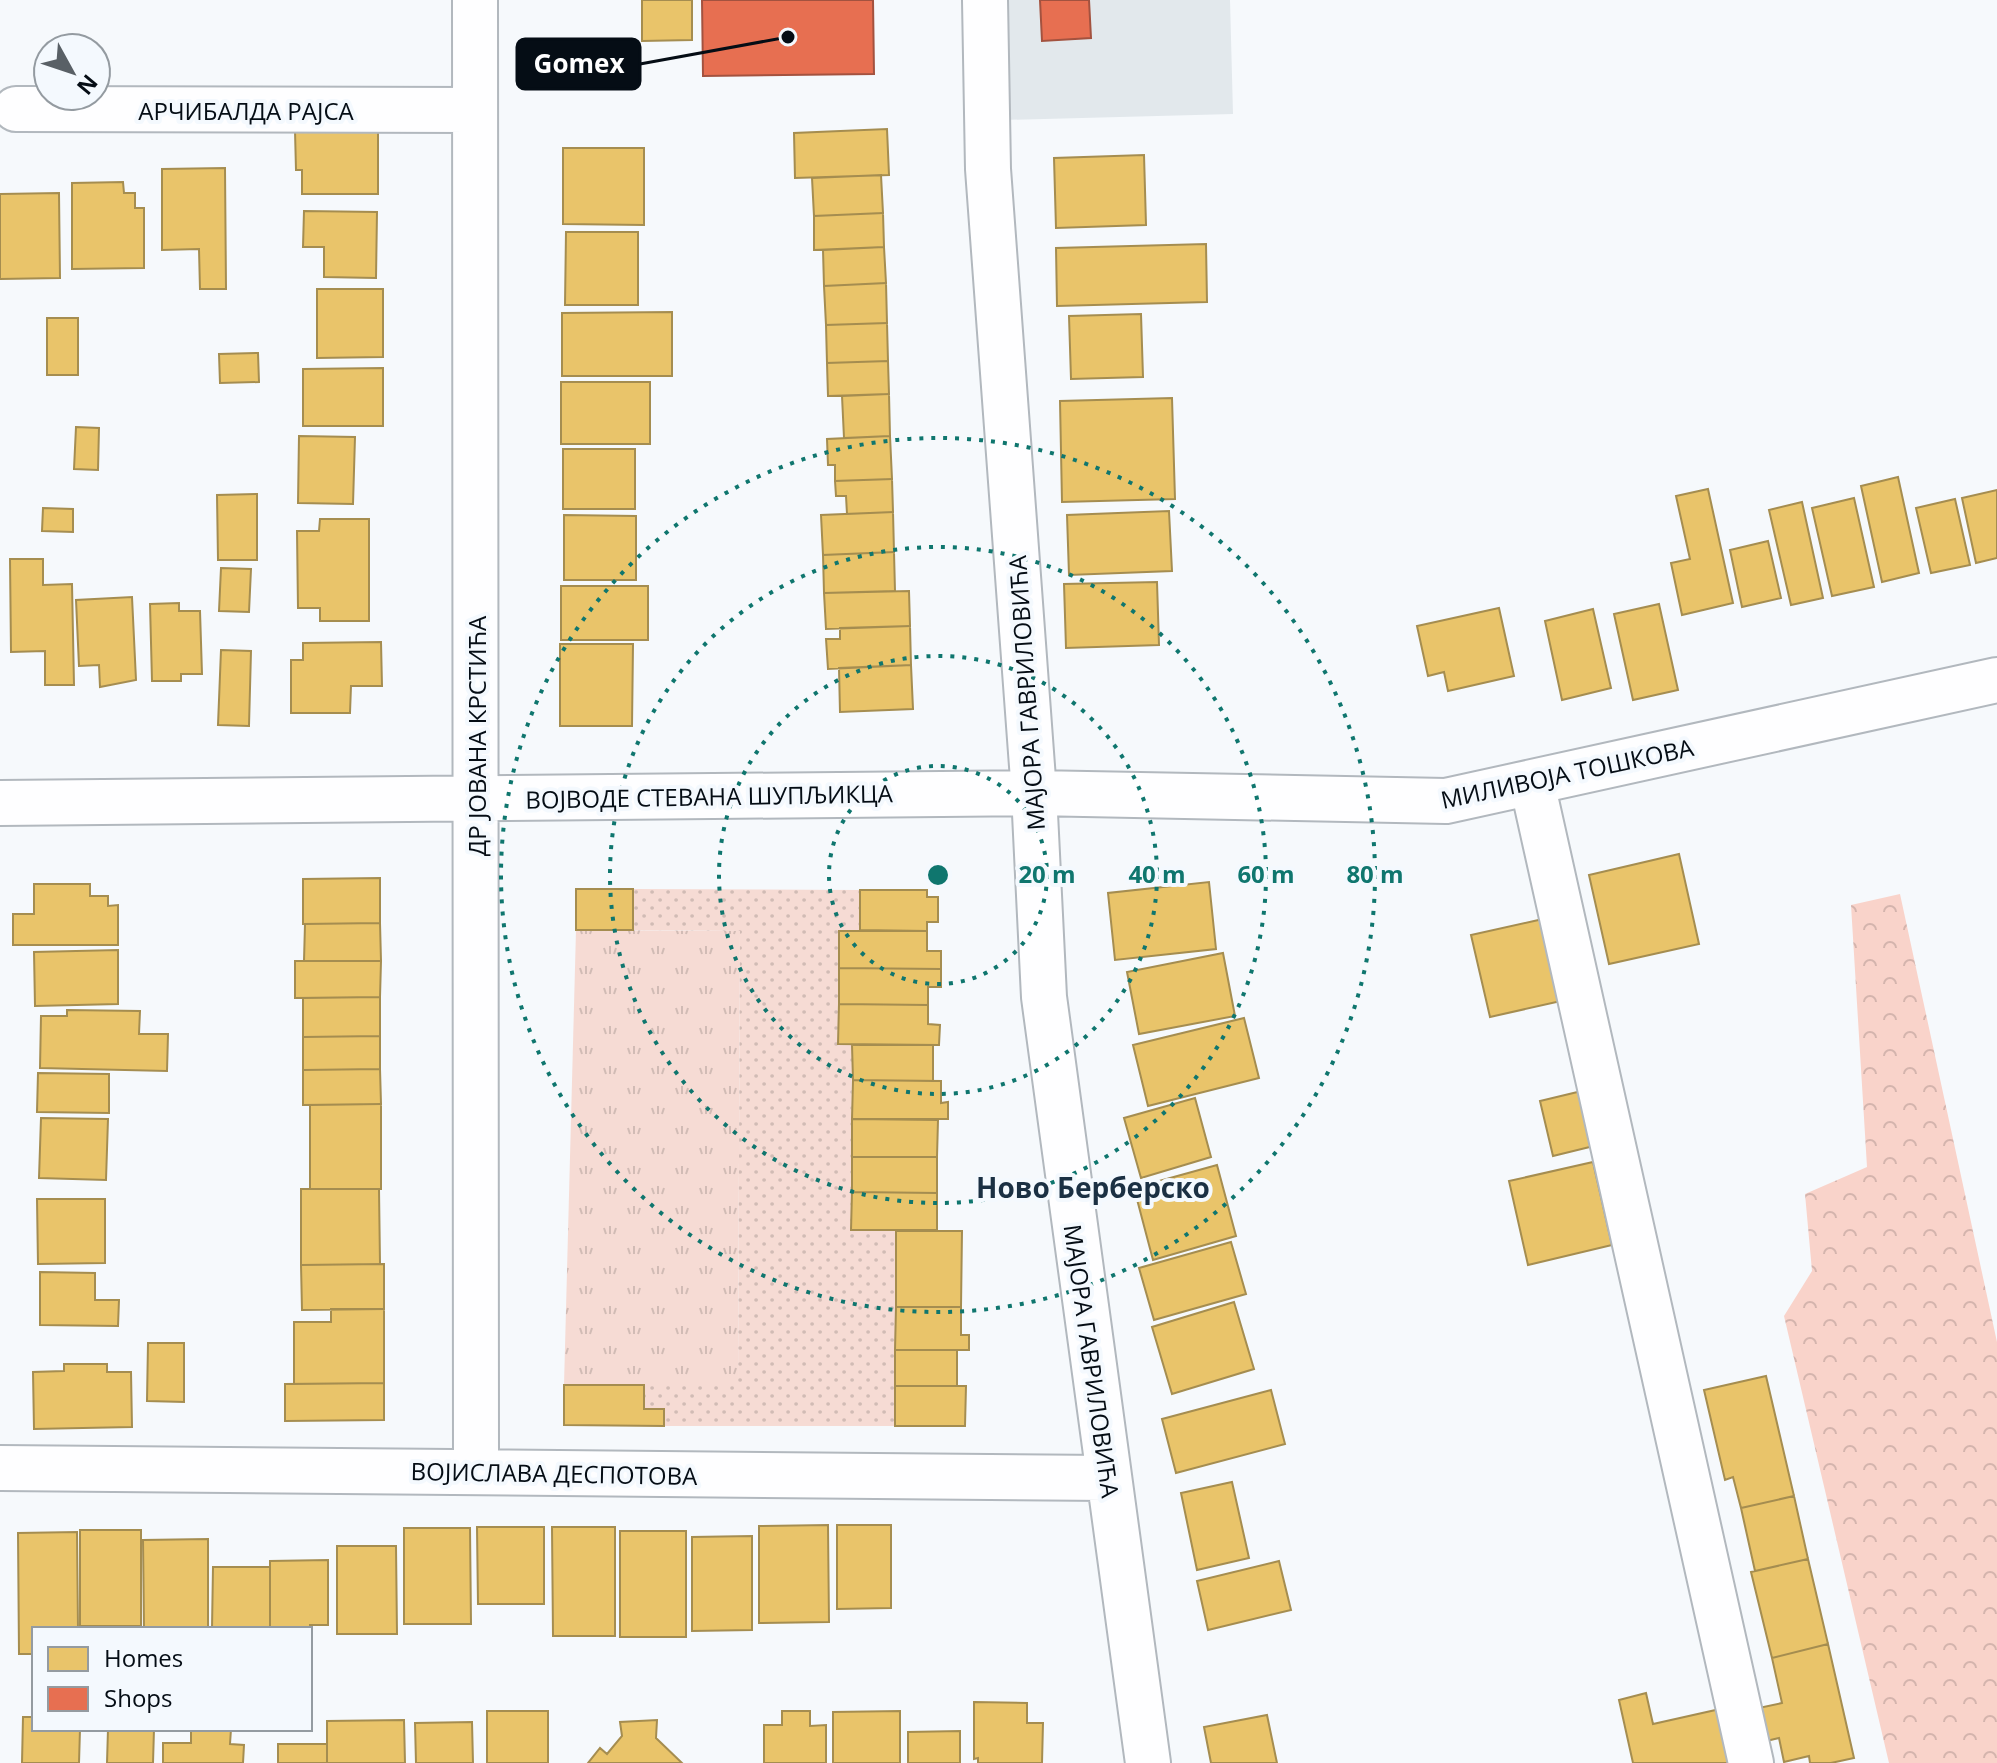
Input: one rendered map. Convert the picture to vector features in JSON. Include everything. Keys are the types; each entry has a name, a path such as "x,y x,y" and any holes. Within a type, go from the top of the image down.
{"street":[{"name":"ДР ЈОВАНА КРСТИЋА","path":"475,0 476,1472"},
{"name":"МАЈОРА ГАВРИЛОВИЋА","path":"985,0 988,169 1034,793 1044,997 1148,1763"},
{"name":"АРЧИБАЛДА РАЈСА","path":"16,109 475,110"},
{"name":"МИЛИВОЈА ТОШКОВА","path":"1034,793 1446,801 1997,680"},
{"path":"1532,783 1751,1763"},
{"name":"ВОЈВОДЕ СТЕВАНА ШУПЉИКЦА","path":"0,803 1034,793"},
{"name":"ВОЈИСЛАВА ДЕСПОТОВА","path":"0,1468 1107,1478"}],"shaded area":[{"path":"1000,0 1230,0 1233,114 1003,120"}],"green space":[{"path":"633,889 860,890 859,930 839,931 838,1044 852,1045 851,1230 896,1231 895,1426 664,1426 664,1409 644,1409 644,1385 738,1385 740,931 633,930"},
{"path":"1900,894 1997,1342 1997,1763 1889,1763 1784,1316 1812,1271 1805,1194 1867,1167 1851,905"},
{"path":"576,930 740,931 738,1385 564,1385"}],"building: Homes":[{"path":"642,0 692,0 692,40 642,41"},
{"path":"887,129 889,175 795,178 794,133"},
{"path":"295,131 378,131 378,194 302,194 302,170 296,170"},
{"path":"563,148 644,148 644,225 563,224"},
{"path":"1144,155 1146,225 1056,228 1054,158"},
{"path":"225,168 226,289 200,289 199,249 162,250 162,169"},
{"path":"881,175 883,213 814,216 812,178"},
{"path":"123,182 124,193 135,193 135,208 144,208 144,268 72,269 72,183"},
{"path":"59,193 60,278 0,279 0,194"},
{"path":"304,211 377,212 376,278 324,277 324,247 303,247"},
{"path":"883,213 884,247 814,250 814,216"},
{"path":"566,232 638,232 638,305 565,305"},
{"path":"1206,244 1207,302 1057,306 1056,248"},
{"path":"884,247 886,283 824,286 823,250"},
{"path":"886,283 887,323 826,325 824,286"},
{"path":"317,289 383,289 383,357 317,358"},
{"path":"672,312 672,376 562,376 562,313"},
{"path":"1141,314 1143,377 1071,379 1069,316"},
{"path":"47,318 78,318 78,375 47,375"},
{"path":"887,323 888,361 827,363 826,325"},
{"path":"258,353 259,382 220,383 219,354"},
{"path":"888,361 889,394 828,396 827,363"},
{"path":"383,368 383,426 303,426 303,369"},
{"path":"561,382 650,382 650,444 561,444"},
{"path":"889,394 890,436 844,438 842,396"},
{"path":"1172,398 1175,499 1062,502 1060,401"},
{"path":"76,427 99,428 98,470 74,469"},
{"path":"299,436 355,437 353,504 298,503"},
{"path":"890,436 892,479 835,481 835,465 828,465 827,439"},
{"path":"563,449 635,449 635,509 563,509"},
{"path":"1898,477 1919,573 1882,582 1861,486"},
{"path":"892,479 893,512 847,514 846,496 836,496 835,481"},
{"path":"1708,489 1733,603 1682,615 1671,563 1690,559 1676,496"},
{"path":"1997,490 1997,558 1976,563 1962,498"},
{"path":"257,494 257,560 218,560 217,495"},
{"path":"1854,498 1874,587 1832,596 1812,508"},
{"path":"1955,499 1970,565 1931,573 1916,508"},
{"path":"1802,502 1823,598 1791,605 1769,510"},
{"path":"43,508 73,509 73,532 42,531"},
{"path":"1169,511 1172,571 1069,575 1067,515"},
{"path":"893,512 894,552 823,555 821,515"},
{"path":"564,515 636,516 636,580 564,580"},
{"path":"320,519 369,519 369,621 320,621 320,608 298,608 297,531 319,531"},
{"path":"1768,541 1781,598 1742,607 1730,550"},
{"path":"894,552 895,591 824,593 823,555"},
{"path":"10,559 43,559 43,585 72,584 74,685 45,685 45,651 11,652"},
{"path":"221,568 251,569 249,612 219,611"},
{"path":"1157,582 1159,645 1066,648 1064,584"},
{"path":"561,586 648,586 648,640 561,640"},
{"path":"909,591 910,626 826,629 824,593"},
{"path":"132,597 136,680 100,687 99,665 79,666 76,600"},
{"path":"179,603 179,611 200,611 202,674 181,674 181,681 152,681 150,604"},
{"path":"1659,604 1678,690 1633,700 1614,614"},
{"path":"1499,608 1514,676 1448,691 1444,672 1428,676 1417,626"},
{"path":"1593,609 1611,688 1562,700 1545,621"},
{"path":"910,626 911,665 828,669 826,639 840,639 840,628"},
{"path":"381,642 382,686 351,686 350,713 291,713 291,660 303,660 303,643"},
{"path":"560,644 633,644 632,726 560,726"},
{"path":"221,650 251,651 249,726 218,725"},
{"path":"911,665 913,709 840,712 839,668"},
{"path":"1679,854 1699,944 1609,964 1589,875"},
{"path":"380,878 380,923 303,924 303,879"},
{"path":"1209,882 1216,949 1115,960 1108,893"},
{"path":"34,884 90,884 90,896 108,896 108,906 118,905 118,945 13,945 13,914 34,914"},
{"path":"576,889 633,889 633,930 576,930"},
{"path":"860,890 927,890 927,897 938,897 938,922 927,922 927,931 860,930"},
{"path":"1543,919 1561,1001 1490,1017 1471,935"},
{"path":"380,923 381,961 304,961 305,924"},
{"path":"839,931 927,931 927,951 941,951 941,969 839,968"},
{"path":"118,950 118,1004 35,1006 34,952"},
{"path":"1223,953 1235,1016 1139,1034 1127,972"},
{"path":"295,961 381,961 380,997 295,998"},
{"path":"839,968 941,969 941,987 928,987 928,1005 839,1004"},
{"path":"380,997 380,1036 303,1037 303,998"},
{"path":"839,1004 928,1005 928,1024 940,1025 939,1045 838,1044"},
{"path":"67,1010 140,1011 139,1034 168,1034 167,1071 40,1068 41,1016 67,1016"},
{"path":"1244,1018 1259,1078 1148,1106 1133,1045"},
{"path":"380,1036 380,1069 303,1070 303,1037"},
{"path":"852,1045 933,1045 933,1081 853,1080"},
{"path":"380,1069 381,1104 303,1105 303,1070"},
{"path":"38,1073 109,1074 109,1113 37,1112"},
{"path":"853,1080 941,1081 941,1103 948,1102 948,1119 852,1119"},
{"path":"1590,1089 1602,1144 1553,1156 1540,1101"},
{"path":"1195,1098 1211,1157 1141,1178 1124,1118"},
{"path":"381,1104 381,1189 310,1189 310,1105"},
{"path":"41,1118 108,1119 106,1180 39,1178"},
{"path":"852,1119 938,1120 937,1157 852,1157"},
{"path":"852,1157 937,1157 937,1193 852,1192"},
{"path":"1593,1162 1612,1245 1528,1265 1509,1181"},
{"path":"1217,1165 1236,1236 1153,1260 1134,1188"},
{"path":"301,1189 379,1189 380,1264 301,1265"},
{"path":"852,1192 937,1193 937,1230 851,1230"},
{"path":"37,1199 105,1199 105,1263 38,1264"},
{"path":"896,1231 962,1231 961,1307 896,1307"},
{"path":"1231,1242 1246,1294 1154,1320 1139,1268"},
{"path":"384,1264 384,1309 302,1310 301,1265"},
{"path":"40,1272 95,1273 95,1300 119,1300 118,1326 40,1325"},
{"path":"1234,1302 1254,1369 1172,1394 1152,1327"},
{"path":"896,1307 961,1307 961,1335 969,1335 969,1350 895,1350"},
{"path":"331,1309 384,1309 384,1383 294,1384 294,1322 331,1322"},
{"path":"148,1343 184,1343 184,1402 147,1401"},
{"path":"895,1350 957,1350 957,1386 895,1386"},
{"path":"64,1364 107,1364 107,1372 131,1372 132,1427 34,1429 33,1372 64,1371"},
{"path":"1766,1376 1794,1496 1741,1508 1733,1477 1725,1480 1704,1390"},
{"path":"384,1383 384,1420 285,1421 285,1384"},
{"path":"564,1385 644,1385 644,1409 664,1409 664,1426 564,1425"},
{"path":"895,1386 966,1386 965,1426 895,1426"},
{"path":"1271,1390 1285,1444 1176,1473 1162,1419"},
{"path":"1232,1482 1249,1558 1197,1570 1181,1493"},
{"path":"1794,1496 1808,1559 1755,1571 1741,1508"},
{"path":"828,1525 829,1622 759,1623 759,1526"},
{"path":"837,1525 891,1525 891,1608 837,1609"},
{"path":"477,1527 544,1527 544,1604 478,1604"},
{"path":"552,1527 615,1527 615,1636 553,1636"},
{"path":"404,1528 470,1528 471,1624 404,1624"},
{"path":"80,1530 141,1530 141,1626 80,1626"},
{"path":"620,1531 686,1531 686,1637 620,1637"},
{"path":"77,1532 78,1627 32,1627 32,1654 19,1654 18,1533"},
{"path":"752,1536 752,1630 692,1631 692,1537"},
{"path":"208,1539 208,1627 144,1627 143,1540"},
{"path":"337,1546 396,1546 397,1634 337,1634"},
{"path":"1808,1559 1828,1644 1772,1658 1751,1572"},
{"path":"328,1560 328,1625 270,1627 270,1561"},
{"path":"1279,1561 1291,1610 1208,1630 1197,1581"},
{"path":"213,1567 270,1567 270,1627 212,1627"},
{"path":"1828,1644 1854,1758 1810,1763 1809,1756 1784,1762 1779,1738 1762,1742 1754,1709 1782,1703 1772,1658"},
{"path":"1646,1693 1653,1724 1729,1707 1741,1763 1633,1763 1619,1700"},
{"path":"974,1702 1027,1703 1027,1723 1043,1723 1042,1763 978,1763 978,1758 974,1759"},
{"path":"487,1711 548,1711 548,1763 487,1763"},
{"path":"782,1711 810,1711 810,1726 826,1725 826,1763 764,1763 764,1725 782,1725"},
{"path":"900,1711 900,1763 833,1763 833,1712"},
{"path":"1267,1715 1277,1763 1211,1763 1204,1727"},
{"path":"23,1717 32,1717 32,1731 80,1731 79,1763 22,1763"},
{"path":"404,1720 405,1763 327,1763 327,1721"},
{"path":"657,1720 656,1738 682,1763 588,1763 600,1748 607,1754 622,1736 620,1722"},
{"path":"472,1722 473,1763 416,1763 415,1723"},
{"path":"108,1731 154,1731 153,1763 107,1763"},
{"path":"191,1731 231,1731 230,1744 244,1745 243,1763 163,1763 163,1743 191,1743"},
{"path":"960,1731 960,1763 908,1763 908,1732"},
{"path":"278,1744 327,1744 327,1763 278,1763"}],"building: Shops":[{"path":"702,0 873,0 874,74 703,76"},
{"path":"1040,0 1089,0 1091,38 1042,41"}],"place":[{"name":"Gomex","path":"788,37"}],"district":[{"name":"Ново Берберско","path":"1093,1187"}]}
